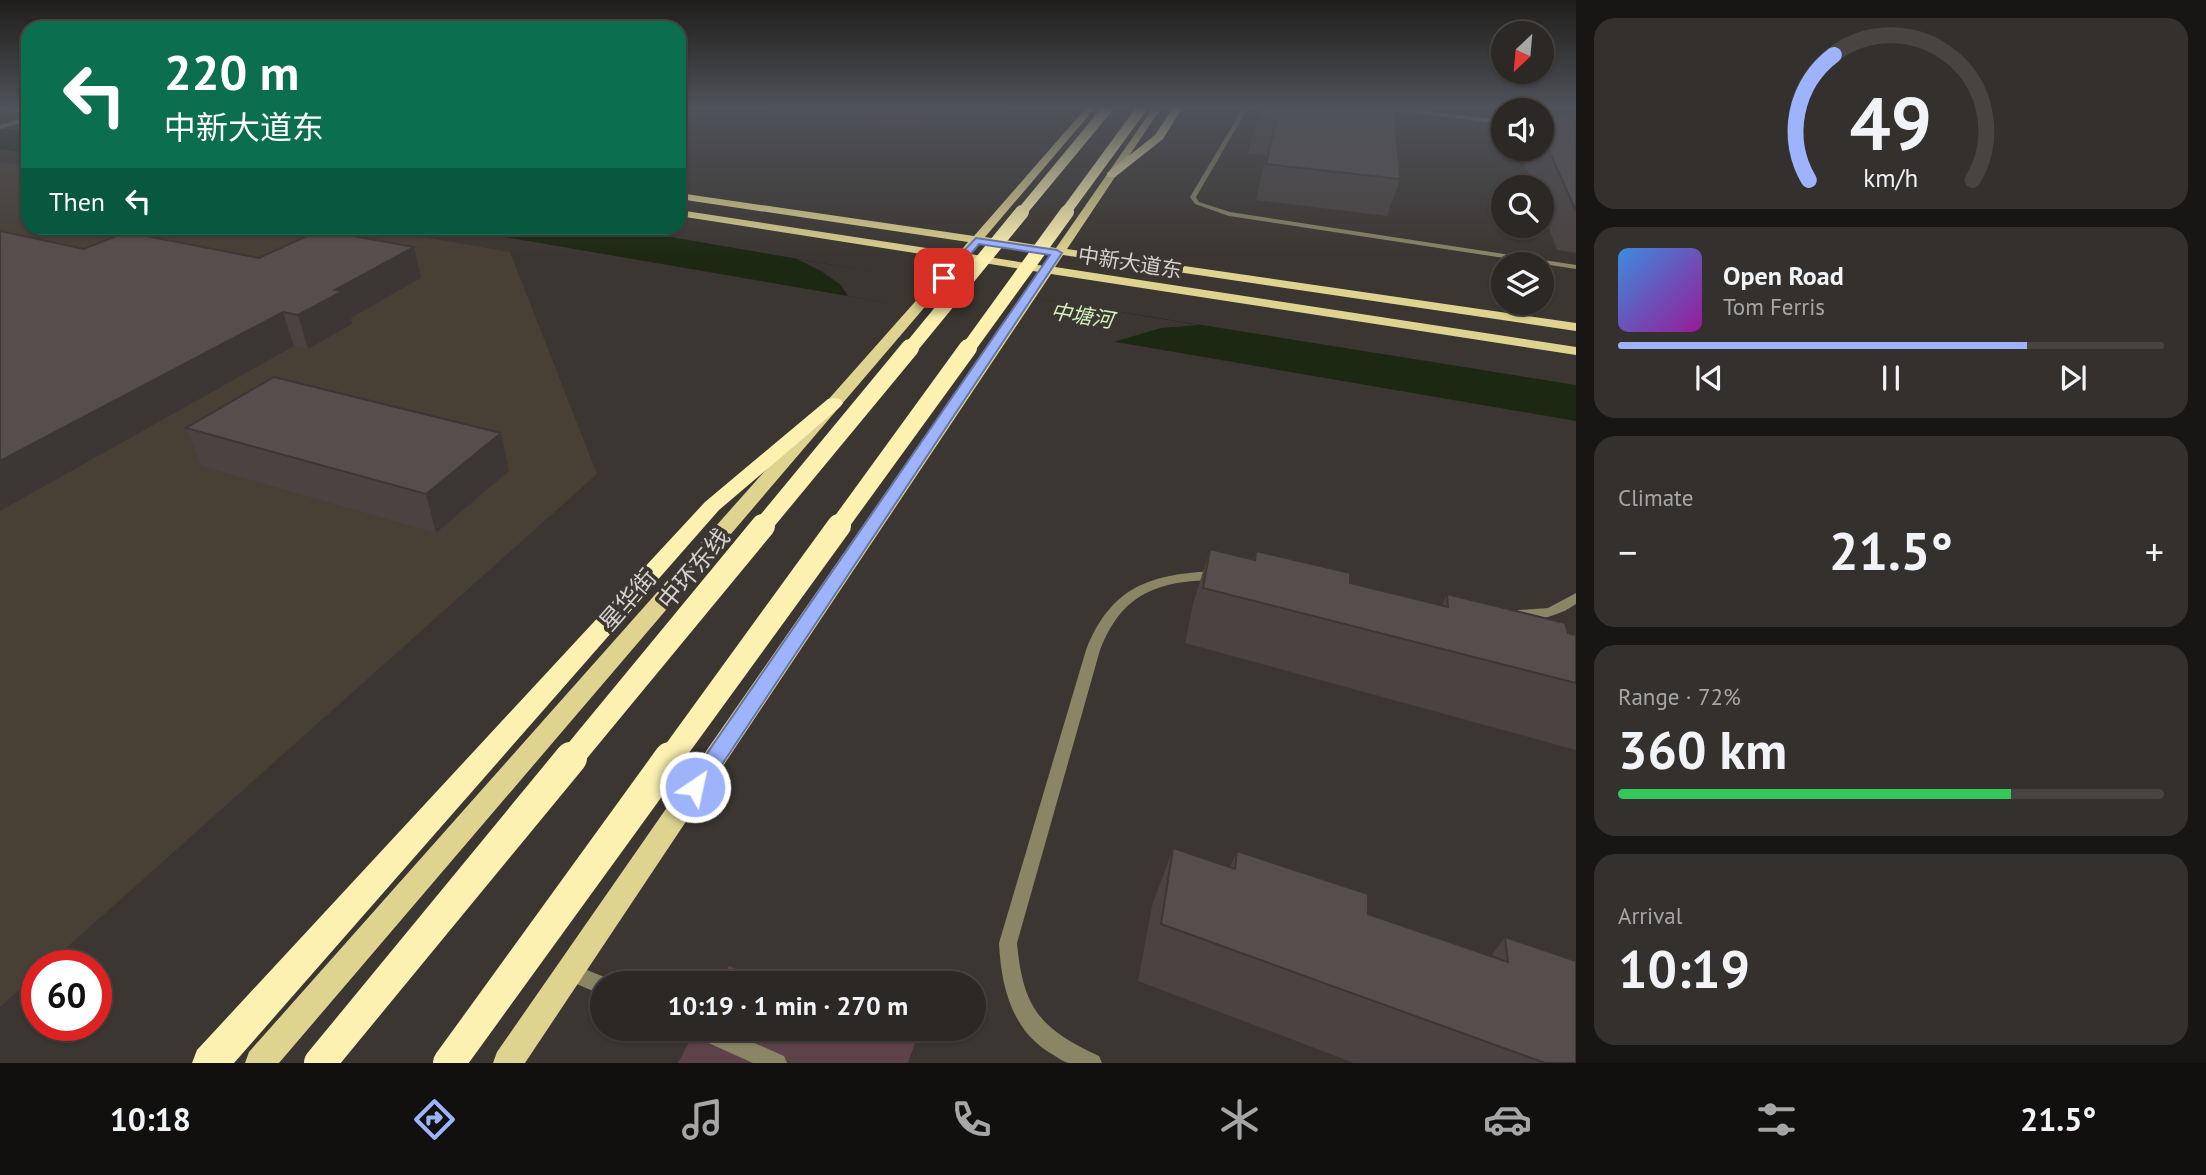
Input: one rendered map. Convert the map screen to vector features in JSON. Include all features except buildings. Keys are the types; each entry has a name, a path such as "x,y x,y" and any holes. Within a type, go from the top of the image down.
{"highway":[{"name":"中环东线","path":"320,1063 1067,158"},
{"path":"449,1063 1106,158"},
{"path":"1111,175 1133,158"},
{"path":"210,1063 712,506 834,403"}],"main road":[{"name":"星华街","path":"260,1063 1048,158"},
{"path":"508,1063 1123,158"},
{"name":"中新大道东","path":"686,197 1576,327"},
{"name":"中新大道东","path":"686,214 1576,351"}],"street":[{"path":"1216,158 1193,197 1197,204 1229,214 1576,267"},
{"path":"1092,1063 1075,1056 1038,1031 1017,1005 1009,974 1008,943 1093,650 1107,620 1119,605 1138,591 1161,581 1185,576 1231,576"},
{"path":"1499,615 1539,615 1573,604"},
{"path":"570,972 590,981"},
{"path":"727,1041 777,1063"}],"shaded area":[{"path":"0,162 21,166 21,235 412,235 510,252 597,474 64,950 21,950 21,988 0,1007"},
{"path":"729,966 741,971 726,971"},
{"path":"690,1041 915,1043 908,1063 678,1063"}],"water":[{"name":"中塘河","path":"493,235 659,235 1576,385 1576,421"}],"pier":[{"path":"797,259 1199,325 1161,328 1110,343 848,296 841,285"}],"route":[{"path":"695,787 1057,253 976,241 944,278"}]}
